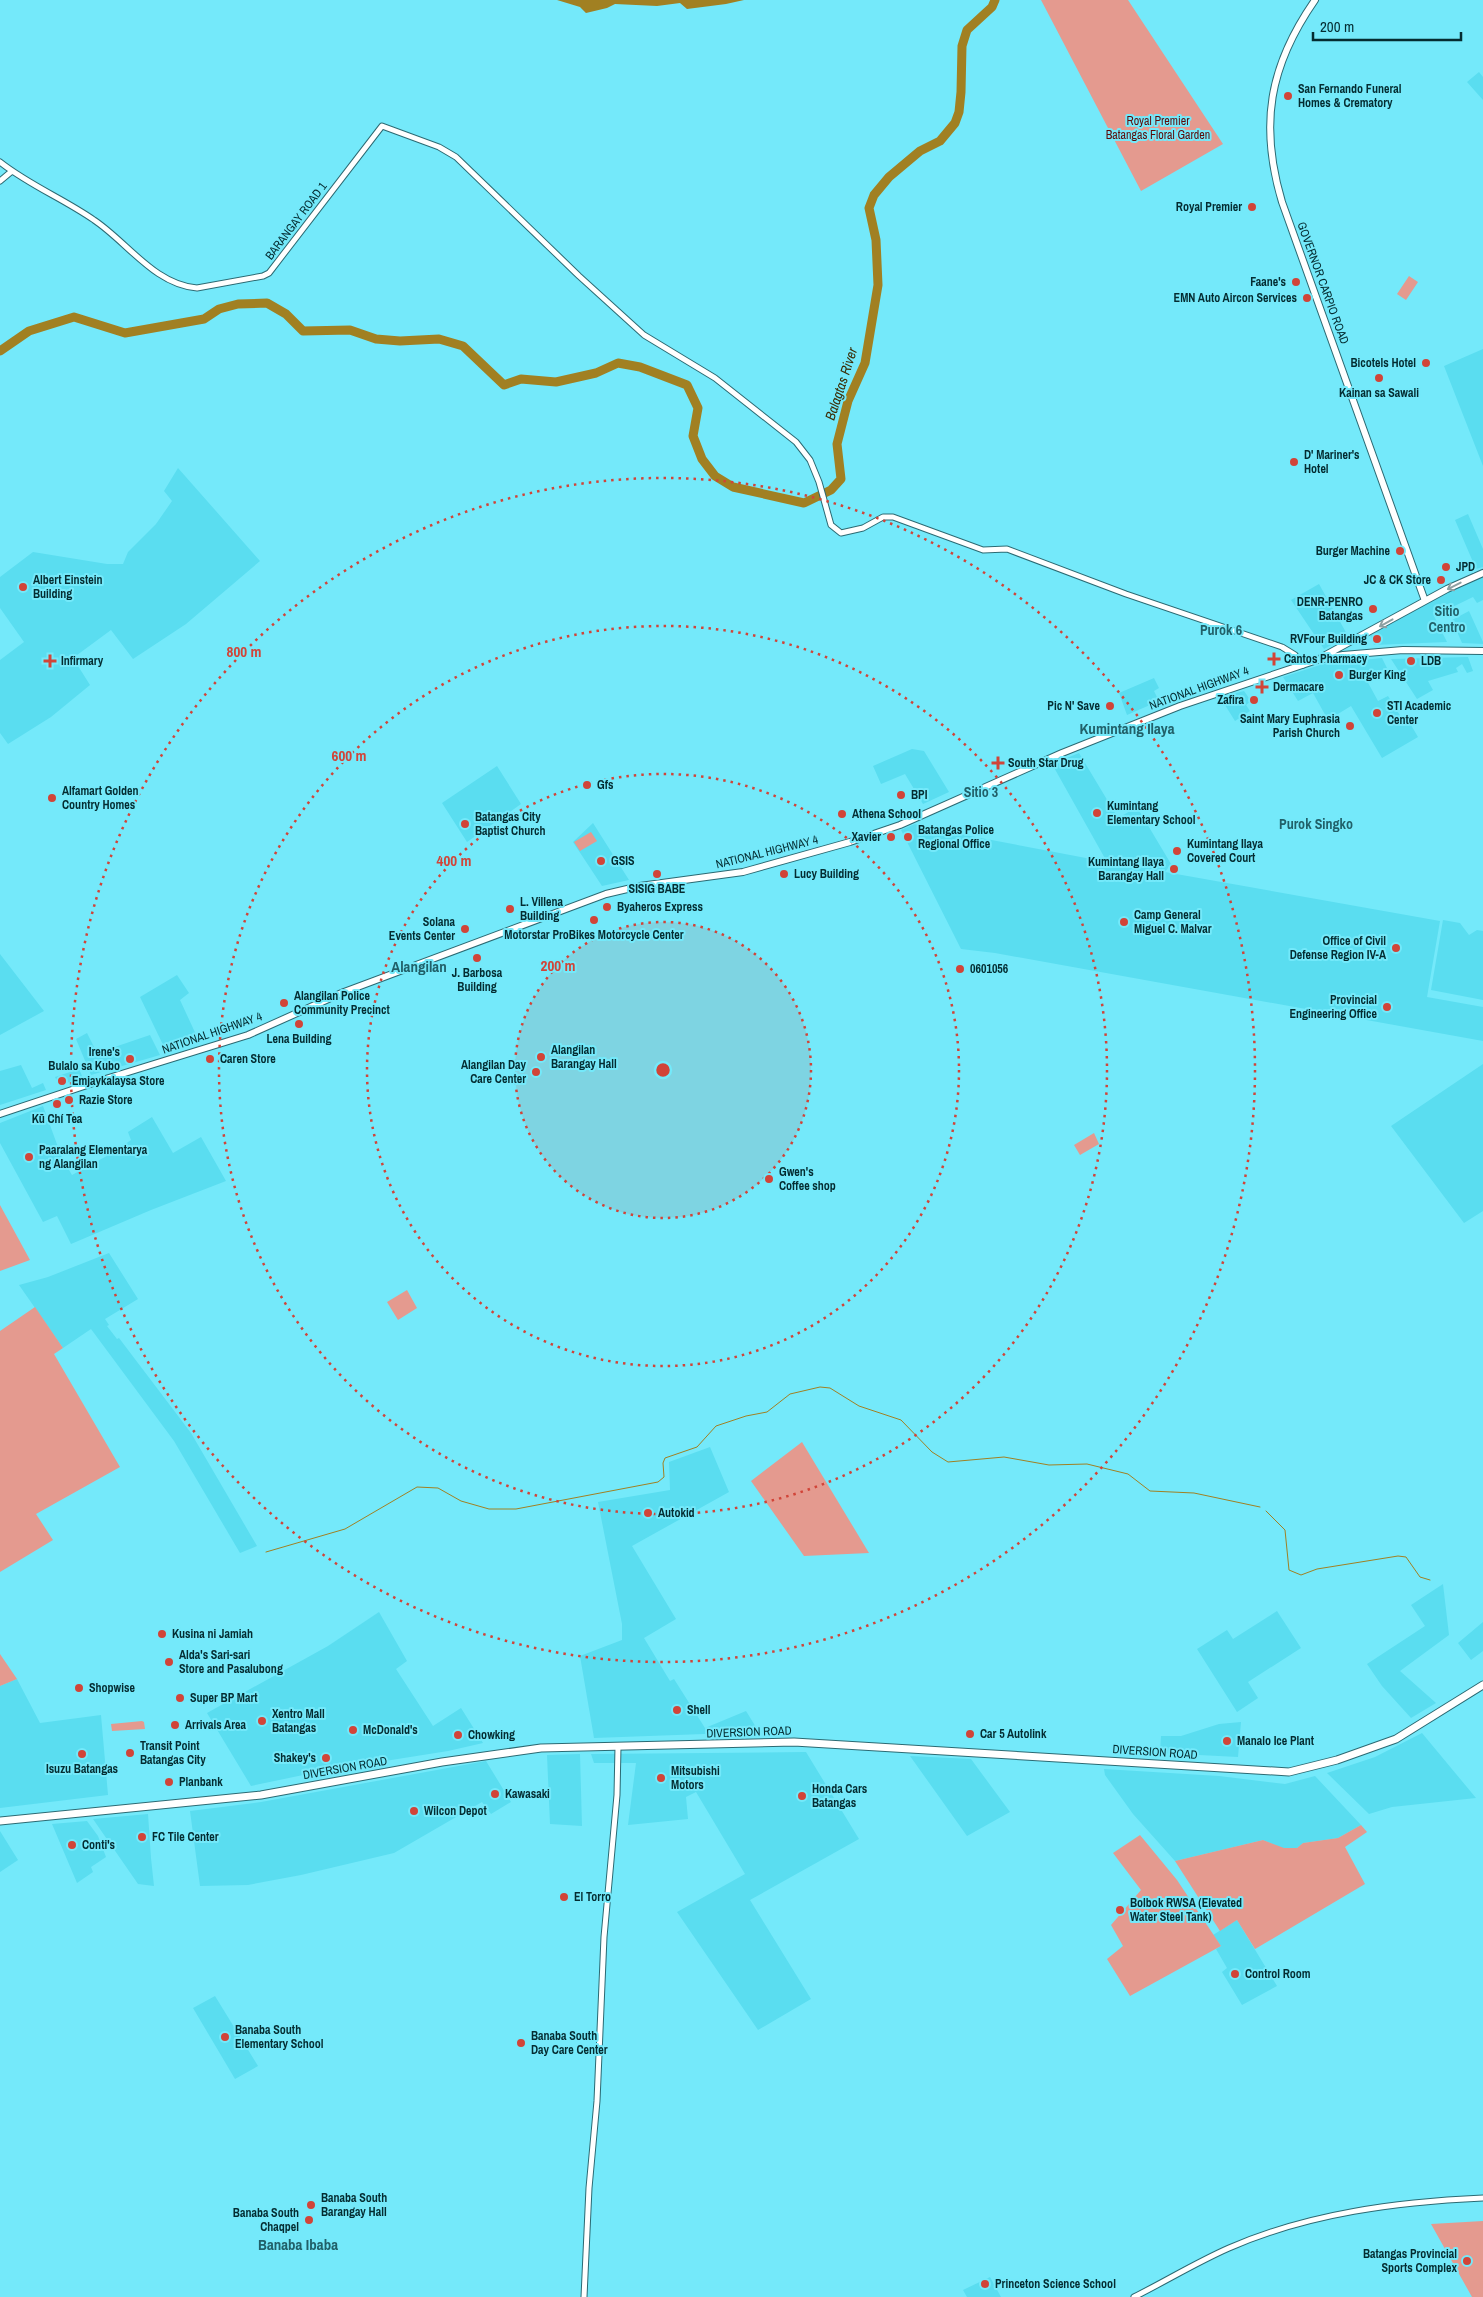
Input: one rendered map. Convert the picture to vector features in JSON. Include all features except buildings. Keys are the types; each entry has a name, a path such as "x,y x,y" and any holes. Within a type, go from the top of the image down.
{"highway":[{"name":"DIVERSION ROAD","path":"0,1821 261,1795 514,1750 794,1742 1288,1772 1327,1764 1396,1739 1483,1685"}],"main road":[{"name":"GOVERNOR CARPIO ROAD","path":"1315,0 1298,26 1280,64 1271,111 1269,138 1272,159 1282,202 1425,601"},
{"path":"1317,660 1425,601 1483,573"},
{"path":"1346,644 1350,654"},
{"name":"NATIONAL HIGHWAY 4","path":"0,1114 106,1078 248,1035 344,992 606,894 640,886 743,872 883,831 1062,753 1180,706 1317,660 1350,654 1403,650 1483,651"}],"street":[{"name":"BARANGAY ROAD 1","path":"0,162 93,219 110,231 156,272 187,287 197,288 263,276 270,273 382,126 439,146 456,157 551,250 644,335 715,378 796,442 810,460 825,499 831,525 841,532 863,528 883,517 893,517 983,550 1007,549 1120,592 1282,647 1295,655 1303,665"},
{"path":"0,181 12,171"},
{"path":"584,2297 589,2188 597,2101 604,1937 617,1795 618,1747"},
{"path":"1134,2297 1231,2247 1320,2217 1357,2210 1440,2200 1483,2198"}],"shaded area":[{"path":"557,0 744,0 687,9 680,3 657,6 615,4 586,13 580,7"},
{"path":"1479,72 1483,77 1483,100 1467,82"},
{"path":"1483,349 1483,466 1444,366"},
{"path":"178,468 260,561 186,624 133,659 111,630 73,658 90,685 51,717 8,744 0,733 0,660 24,642 0,608 0,577 33,552 107,564 123,564 128,552 156,524 172,501 164,491"},
{"path":"1468,514 1483,549 1483,567 1476,569 1455,520"},
{"path":"1483,576 1483,600 1477,603 1473,597 1434,616 1447,642 1374,645 1370,635 1460,586"},
{"path":"1319,584 1348,636 1324,649 1291,600"},
{"path":"1469,611 1483,644 1462,643 1452,620"},
{"path":"1468,657 1473,671 1467,673 1462,664 1456,668 1458,672 1428,681 1433,690 1417,699 1391,659"},
{"path":"1382,658 1387,668 1366,679 1378,701 1388,696 1404,722 1408,720 1418,737 1382,758 1351,706 1328,720 1313,693 1298,701 1283,677 1323,664"},
{"path":"1154,678 1159,688 1154,691 1159,701 1127,715 1119,693"},
{"path":"1244,691 1251,701 1246,705 1250,711 1235,721 1220,697"},
{"path":"912,749 924,751 949,792 923,804 905,774 881,784 873,766"},
{"name":"Camp General Miguel C. Malvar","path":"1079,753 1118,818 1137,807 1171,864 1165,872 1440,921 1427,997 1483,1007 1483,1041 995,953 961,949 901,830 915,824 1107,862 1052,764"},
{"path":"497,766 521,804 467,842 442,803"},
{"name":"GSIS","path":"593,823 629,880 602,886 573,842"},
{"path":"1443,920 1460,923 1469,935 1477,930 1483,931 1483,1000 1431,990"},
{"path":"0,954 44,1011 0,1035"},
{"path":"177,975 189,993 180,1000 199,1041 166,1051 140,997"},
{"path":"87,1033 97,1053 150,1035 160,1055 91,1075 76,1039"},
{"path":"1483,1064 1483,1211 1464,1223 1391,1126"},
{"path":"21,1065 32,1088 43,1083 46,1090 0,1105 0,1071"},
{"path":"79,1069 83,1078 59,1085 55,1077"},
{"path":"43,1106 62,1158 72,1175 114,1152 131,1140 128,1132 152,1117 173,1153 201,1137 226,1181 71,1244 57,1216 43,1222 0,1143 0,1123"},
{"path":"109,1253 138,1299 105,1319 109,1325 107,1326 117,1339 119,1338 191,1433 257,1546 240,1553 174,1441 91,1329 63,1348 19,1285 48,1277"},
{"path":"710,1447 729,1492 632,1546 676,1619 644,1638 670,1681 674,1679 705,1728 746,1711 759,1732 594,1738 580,1656 622,1640 622,1624 598,1502 670,1490 669,1462"},
{"path":"1443,1584 1449,1635 1400,1671 1436,1703 1411,1718 1382,1686 1367,1664 1425,1626 1411,1605"},
{"path":"1277,1611 1301,1648 1248,1682 1258,1698 1237,1712 1197,1649 1227,1630 1233,1639"},
{"path":"379,1612 407,1661 396,1669 433,1726 461,1708 483,1743 448,1751 322,1771 251,1786 207,1713 328,1646"},
{"path":"1483,1622 1483,1651 1471,1660 1458,1643"},
{"path":"17,1679 40,1723 101,1715 108,1795 0,1808 0,1686"},
{"path":"1241,1722 1238,1757 1160,1753 1161,1736 1181,1736 1219,1724"},
{"path":"1422,1733 1476,1798 1392,1807 1369,1814 1327,1773 1375,1757"},
{"path":"806,1752 859,1839 750,1900 811,1999 758,2030 677,1912 745,1874 696,1792 686,1797 688,1819 628,1825 636,1763 594,1763 591,1754"},
{"path":"580,1754 582,1826 550,1824 547,1755"},
{"path":"910,1756 971,1759 1010,1812 967,1836"},
{"path":"486,1761 511,1802 491,1814 482,1802 394,1853 301,1875 248,1885 200,1886 190,1811 261,1802"},
{"path":"1104,1769 1219,1776 1285,1784 1315,1776 1361,1825 1338,1838 1303,1843 1297,1848 1284,1849 1263,1840 1175,1861 1133,1814 1105,1775"},
{"path":"148,1814 154,1886 138,1884 93,1819"},
{"name":"Conti's","path":"87,1821 98,1836 106,1857 91,1867 93,1872 77,1883 52,1824"},
{"path":"0,1831 18,1860 0,1872"},
{"path":"1237,1920 1277,1986 1242,2005 1222,1972 1227,1968 1216,1949 1221,1946 1213,1935"},
{"name":"Banaba South Elementary School","path":"215,1996 258,2066 235,2079 193,2008"},
{"name":"Princeton Science School","path":"990,2277 1001,2297 967,2297 963,2290"}],"green space":[{"name":"Royal Premier Batangas Floral Garden","path":"1041,0 1128,0 1223,144 1141,191"},
{"path":"1409,276 1418,282 1406,300 1397,294"},
{"path":"591,832 597,841 580,851 574,842"},
{"path":"1094,1133 1099,1144 1080,1155 1074,1145"},
{"path":"0,1205 30,1260 0,1271"},
{"path":"407,1290 417,1308 398,1320 387,1302"},
{"path":"35,1307 63,1348 54,1354 120,1467 36,1514 53,1540 0,1572 0,1331"},
{"path":"802,1442 869,1553 804,1556 751,1481"},
{"path":"0,1654 17,1679 0,1686"},
{"path":"144,1722 145,1729 112,1731 111,1724"},
{"path":"1361,1825 1367,1832 1345,1847 1365,1884 1255,1949 1237,1920 1220,1931 1175,1861 1263,1840 1284,1848 1297,1848 1303,1843 1338,1838"},
{"path":"1140,1835 1177,1880 1221,1946 1130,1996 1107,1959 1123,1946 1111,1925 1141,1890 1113,1853"},
{"name":"Batangas Provincial Sports Complex","path":"1483,2221 1483,2297 1472,2297 1431,2224"}],"waterway":[{"name":"Balagtas River","path":"0,351 29,331 74,317 125,333 204,319 219,309 238,304 267,303 286,314 303,331 350,330 376,339 400,341 439,339 463,346 504,385 521,379 556,382 596,373 618,363 640,367 687,385 698,408 693,436 702,459 715,476 733,487 804,503 831,490 841,479 837,444 848,401 865,363 878,285 876,240 869,208 874,195 889,177 920,151 940,141 955,123 959,112 961,92 962,46 967,30 992,7 995,0"},
{"path":"266,1552 345,1529 417,1487 438,1488 461,1501 489,1509 516,1509 658,1482 664,1477 663,1463 665,1458 697,1447 716,1426 746,1416 767,1412 790,1394 820,1387 830,1388 859,1406 901,1420 932,1452 948,1462 1004,1457 1049,1465 1087,1464 1128,1474 1150,1491 1194,1493 1260,1507"},
{"path":"1266,1511 1285,1530 1289,1570 1301,1575 1317,1569 1398,1556 1406,1557 1420,1577 1430,1580"}],"place":[{"name":"San Fernando Funeral Homes & Crematory","path":"1288,96"},
{"name":"Royal Premier","path":"1252,207"},
{"name":"Faane's","path":"1296,282"},
{"name":"EMN Auto Aircon Services","path":"1307,298"},
{"name":"Bicotels Hotel","path":"1426,363"},
{"name":"Kainan sa Sawali","path":"1379,378"},
{"name":"D' Mariner's Hotel","path":"1294,462"},
{"name":"Burger Machine","path":"1400,551"},
{"name":"JPD","path":"1446,567"},
{"name":"JC & CK Store","path":"1441,580"},
{"name":"Albert Einstein Building","path":"23,587"},
{"name":"DENR-PENRO Batangas","path":"1373,609"},
{"name":"RVFour Building","path":"1377,639"},
{"name":"Cantos Pharmacy","path":"1274,659"},
{"name":"Infirmary","path":"50,661"},
{"name":"LDB","path":"1411,661"},
{"name":"Burger King","path":"1339,675"},
{"name":"Dermacare","path":"1262,687"},
{"name":"Zafira","path":"1254,700"},
{"name":"Pic N' Save","path":"1110,706"},
{"name":"STI Academic Center","path":"1377,713"},
{"name":"Saint Mary Euphrasia Parish Church","path":"1350,726"},
{"name":"South Star Drug","path":"998,763"},
{"name":"Gfs","path":"587,785"},
{"name":"BPI","path":"901,795"},
{"name":"Alfamart Golden Country Homes","path":"52,798"},
{"name":"Kumintang Elementary School","path":"1097,813"},
{"name":"Athena School","path":"842,814"},
{"name":"Batangas City Baptist Church","path":"465,824"},
{"name":"Xavier","path":"891,837"},
{"name":"Batangas Police Regional Office","path":"908,837"},
{"name":"Kumintang Ilaya Covered Court","path":"1177,851"},
{"name":"GSIS","path":"601,861"},
{"name":"Kumintang Ilaya Barangay Hall","path":"1174,869"},
{"name":"SISIG BABE","path":"657,874"},
{"name":"Lucy Building","path":"784,874"},
{"name":"Byaheros Express","path":"607,907"},
{"name":"L. Villena Building","path":"510,909"},
{"name":"Motorstar ProBikes Motorcycle Center","path":"594,920"},
{"name":"Camp General Miguel C. Malvar","path":"1124,922"},
{"name":"Solana Events Center","path":"465,929"},
{"name":"Office of Civil Defense Region IV-A","path":"1396,948"},
{"name":"J. Barbosa Building","path":"477,958"},
{"name":"0601056","path":"960,969"},
{"name":"Alangilan Police Community Precinct","path":"284,1003"},
{"name":"Provincial Engineering Office","path":"1387,1007"},
{"name":"Lena Building","path":"299,1024"},
{"name":"Alangilan Barangay Hall","path":"541,1057"},
{"name":"Irene's Bulalo sa Kubo","path":"130,1059"},
{"name":"Caren Store","path":"210,1059"},
{"name":"Alangilan Day Care Center","path":"536,1072"},
{"name":"Emjaykalaysa Store","path":"62,1081"},
{"name":"Razie Store","path":"69,1100"},
{"name":"Kū Chí Tea","path":"57,1104"},
{"name":"Paaralang Elementarya ng Alangilan","path":"29,1157"},
{"name":"Gwen's Coffee shop","path":"769,1179"},
{"name":"Autokid","path":"648,1513"},
{"name":"Kusina ni Jamiah","path":"162,1634"},
{"name":"Alda's Sari-sari Store and Pasalubong","path":"169,1662"},
{"name":"Shopwise","path":"79,1688"},
{"name":"Super BP Mart","path":"180,1698"},
{"name":"Shell","path":"677,1710"},
{"name":"Xentro Mall Batangas","path":"262,1721"},
{"name":"Arrivals Area","path":"175,1725"},
{"name":"McDonald's","path":"353,1730"},
{"name":"Car 5 Autolink","path":"970,1734"},
{"name":"Chowking","path":"458,1735"},
{"name":"Manalo Ice Plant","path":"1227,1741"},
{"name":"Transit Point Batangas City","path":"130,1753"},
{"name":"Isuzu Batangas","path":"82,1754"},
{"name":"Shakey's","path":"326,1758"},
{"name":"Mitsubishi Motors","path":"661,1778"},
{"name":"Planbank","path":"169,1782"},
{"name":"Kawasaki","path":"495,1794"},
{"name":"Honda Cars Batangas","path":"802,1796"},
{"name":"Wilcon Depot","path":"414,1811"},
{"name":"FC Tile Center","path":"142,1837"},
{"name":"Conti's","path":"72,1845"},
{"name":"El Torro","path":"564,1897"},
{"name":"Bolbok RWSA (Elevated Water Steel Tank)","path":"1120,1910"},
{"name":"Control Room","path":"1235,1974"},
{"name":"Banaba South Elementary School","path":"225,2037"},
{"name":"Banaba South Day Care Center","path":"521,2043"},
{"name":"Banaba South Barangay Hall","path":"311,2205"},
{"name":"Banaba South Chaqpel","path":"309,2220"},
{"name":"Batangas Provincial Sports Complex","path":"1467,2261"},
{"name":"Princeton Science School","path":"985,2284"}],"district":[{"name":"Sitio Centro","path":"1447,620"},
{"name":"Purok 6","path":"1221,630"},
{"name":"Kumintang Ilaya","path":"1127,728"},
{"name":"Sitio 3","path":"981,792"},
{"name":"Purok Singko","path":"1316,824"},
{"name":"Alangilan","path":"419,966"},
{"name":"Banaba Ibaba","path":"298,2244"}]}
